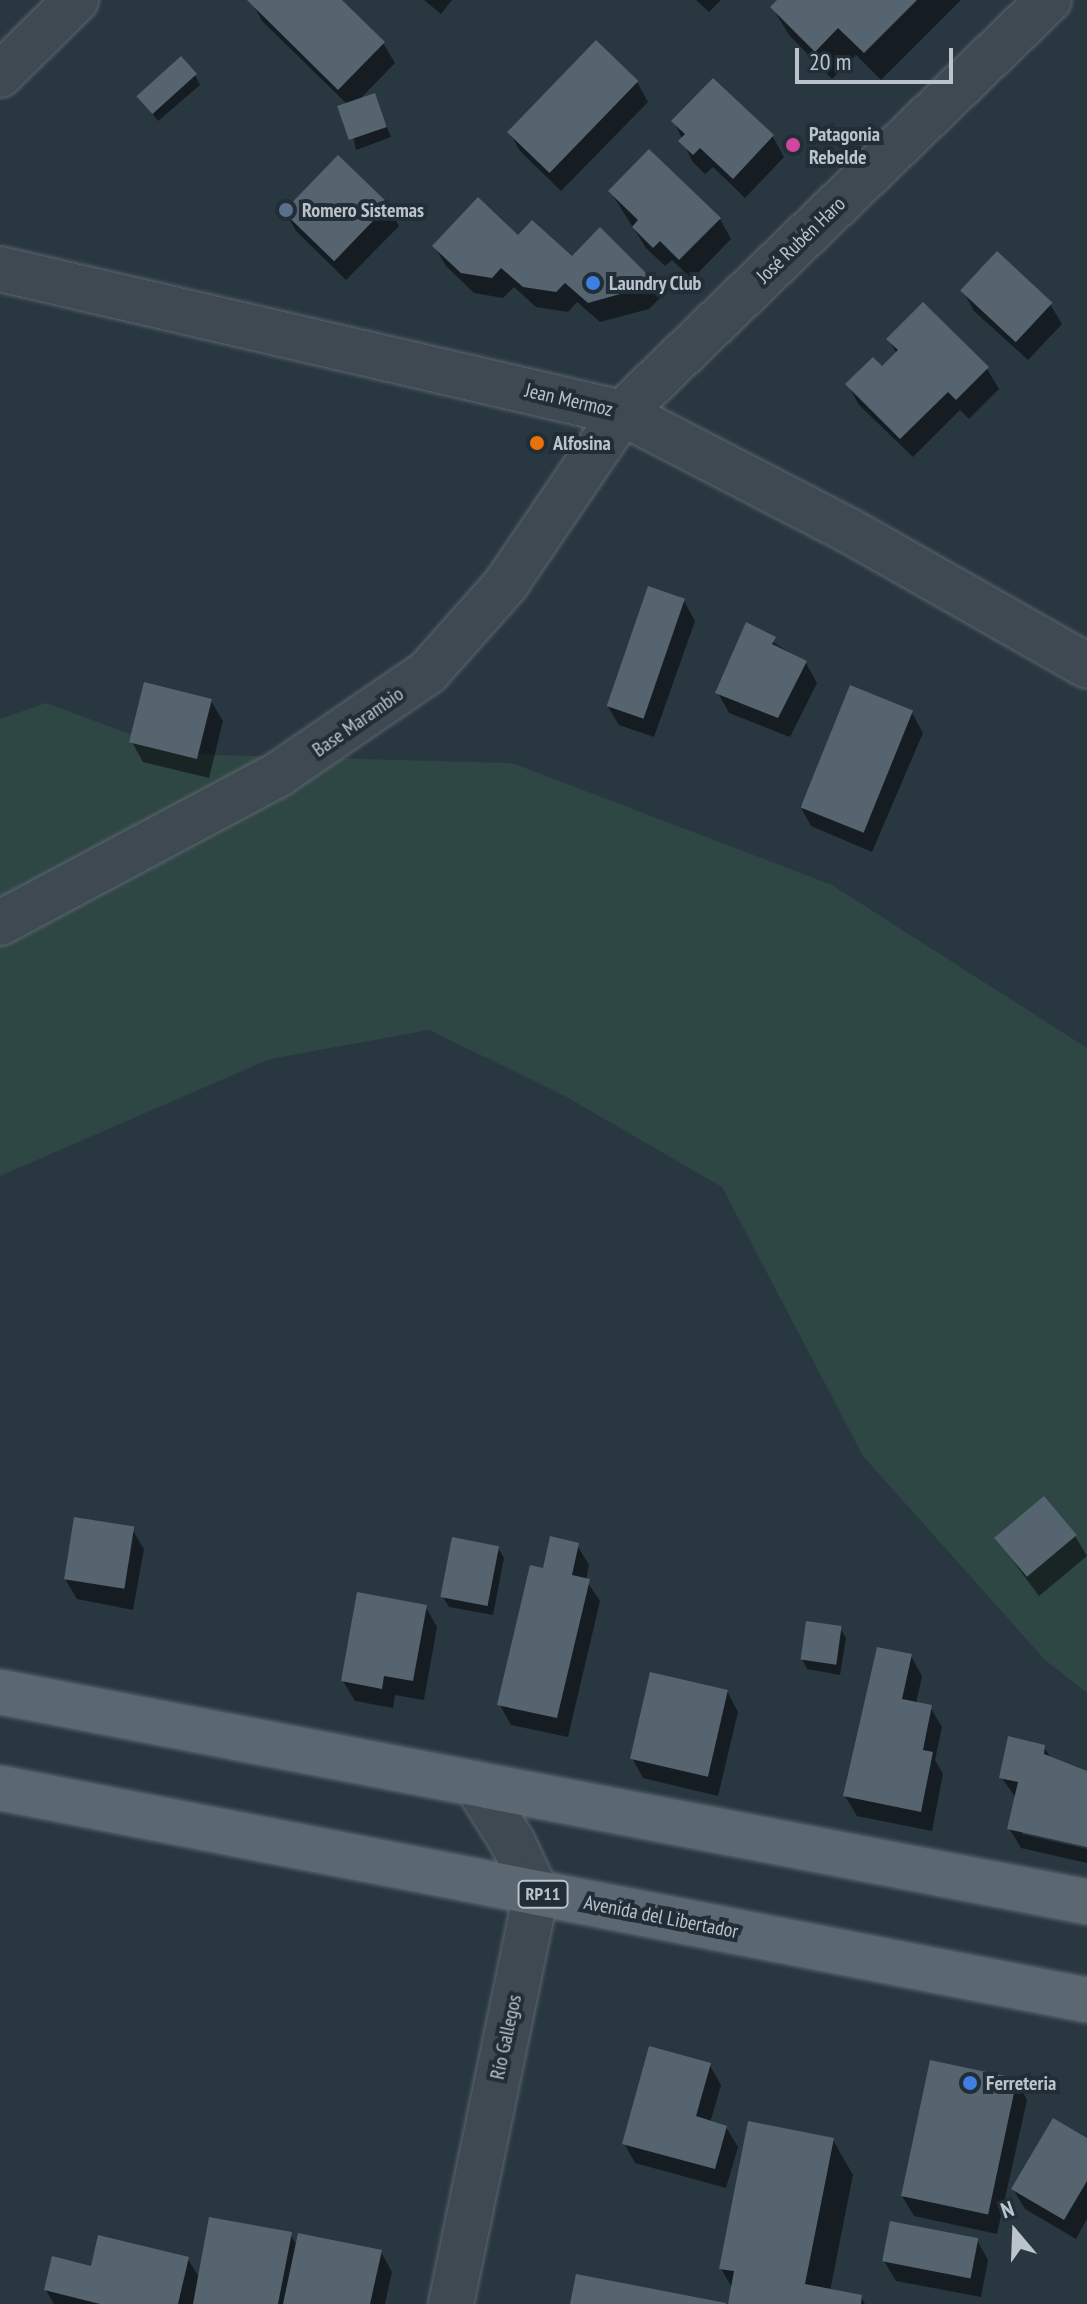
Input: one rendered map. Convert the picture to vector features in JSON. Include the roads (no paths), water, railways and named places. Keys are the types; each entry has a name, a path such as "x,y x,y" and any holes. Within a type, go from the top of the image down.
{"main road":[{"path":"0,1692 1087,1902"},
{"name":"Avenida del Libertador","path":"0,1788 1087,2000"}],"street":[{"path":"0,75 76,0"},
{"name":"José Rubén Haro","path":"622,413 1049,0"},
{"name":"Jean Mermoz","path":"0,269 622,413 848,530 1087,666"},
{"name":"Base Marambio","path":"0,923 292,767 428,672 469,632 506,584 622,413"},
{"path":"476,1784 513,1843 536,1892"},
{"name":"Río Gallegos","path":"451,2304 536,1892"}],"place":[{"name":"Patagonia Rebelde","path":"793,145"},
{"name":"Romero Sistemas","path":"286,210"},
{"name":"Laundry Club","path":"593,283"},
{"name":"Alfosina","path":"537,443"},
{"name":"Ferreteria","path":"970,2083"}]}
